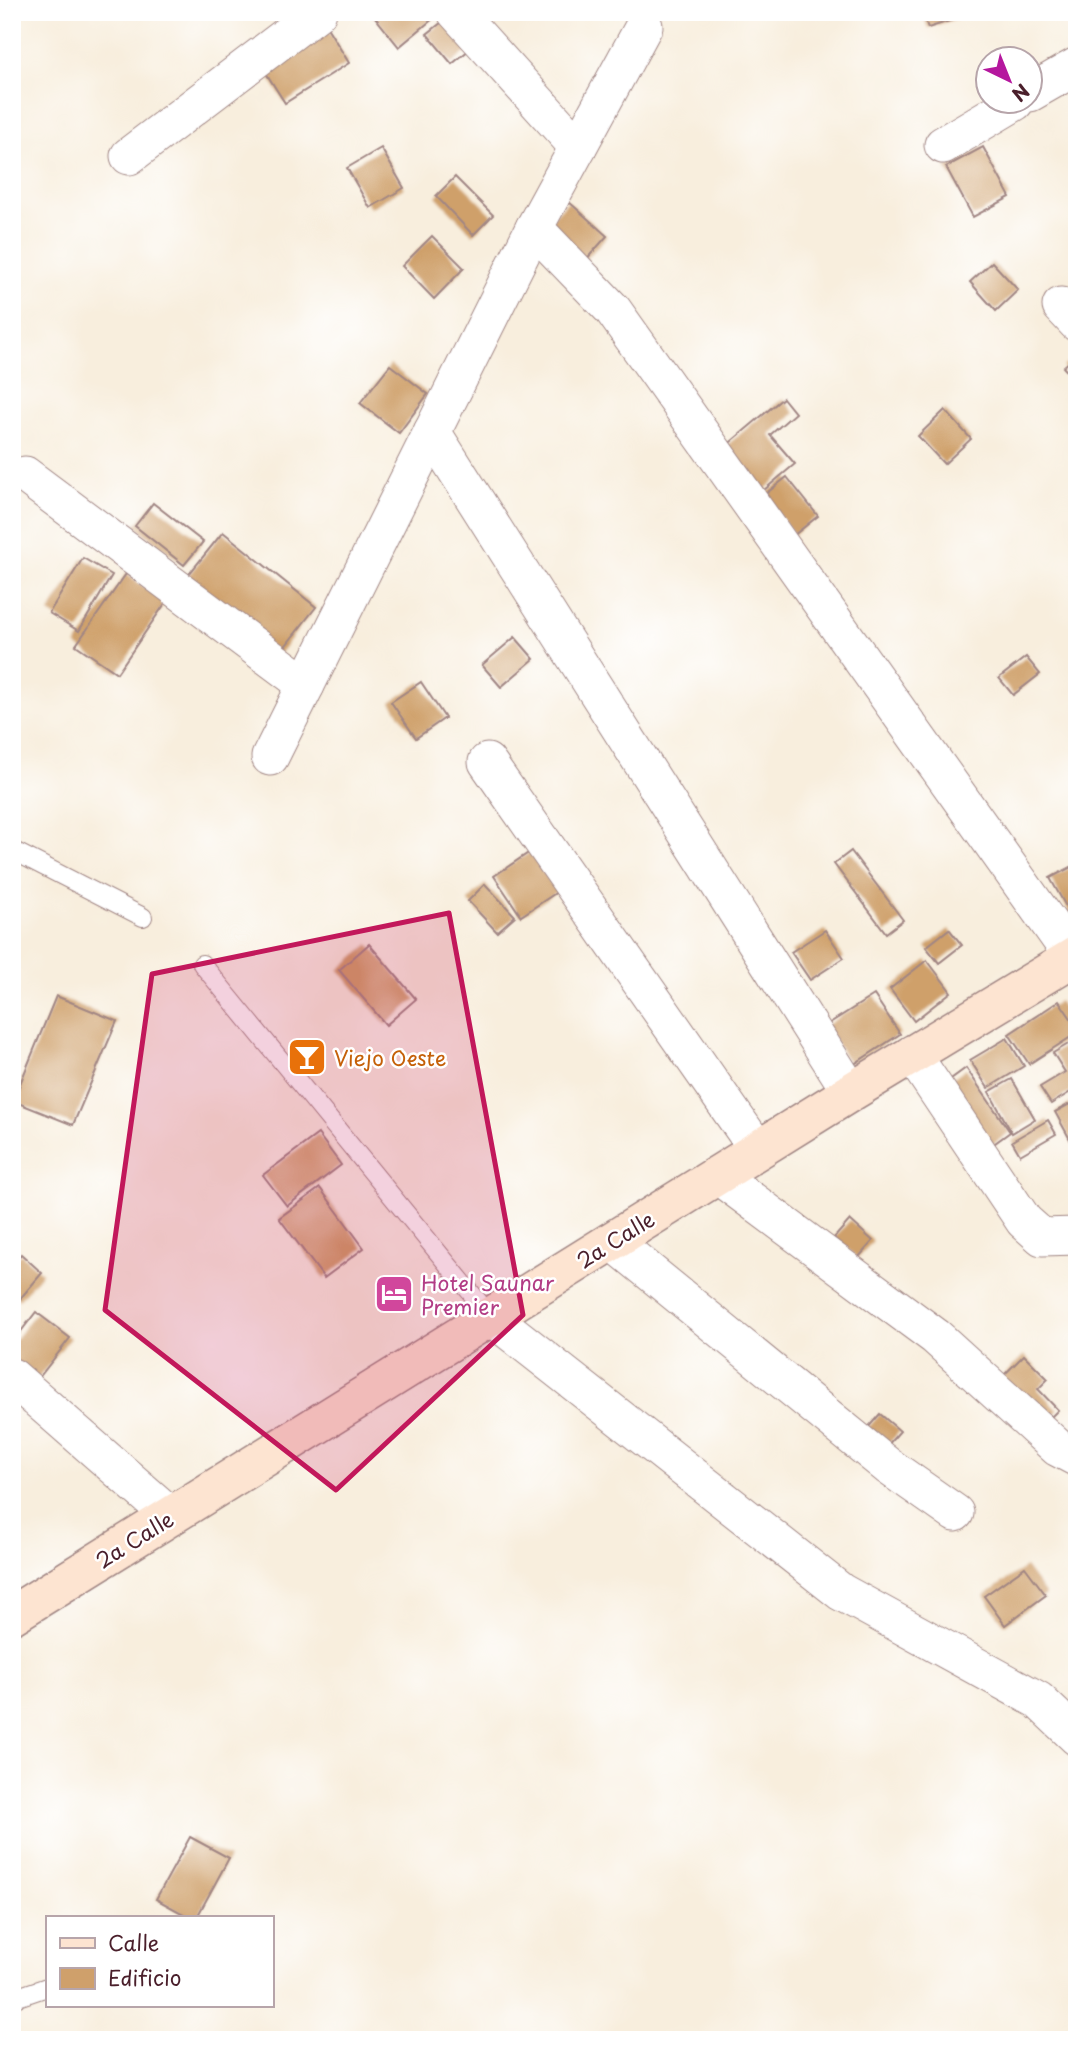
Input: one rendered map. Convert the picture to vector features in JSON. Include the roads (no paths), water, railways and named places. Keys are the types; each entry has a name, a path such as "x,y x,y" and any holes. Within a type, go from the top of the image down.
{"main road":[{"name":"2a Calle","path":"12,1615 912,1054 1075,956"}],"street":[{"path":"129,156 318,12"},
{"path":"456,12 578,147"},
{"path":"270,757 534,228 644,26"},
{"path":"1044,85 1077,66"},
{"path":"943,145 992,116"},
{"path":"534,228 613,310 1075,956"},
{"path":"432,432 851,1092"},
{"path":"25,474 306,685"},
{"path":"487,762 758,1150"},
{"path":"912,1054 1024,1221 1042,1237 1077,1236"},
{"path":"717,1175 936,1337 1058,1448 1077,1458"},
{"path":"612,1241 888,1466 954,1513"},
{"path":"490,1317 841,1592 1038,1700 1077,1737"},
{"path":"12,1377 171,1516"}],"lane":[{"path":"12,850 143,916"},
{"path":"202,964 490,1317"},
{"path":"12,1999 46,1987"}],"place":[{"name":"Viejo Oeste","path":"307,1057"},
{"name":"Hotel Saunar Premier","path":"394,1294"}]}
